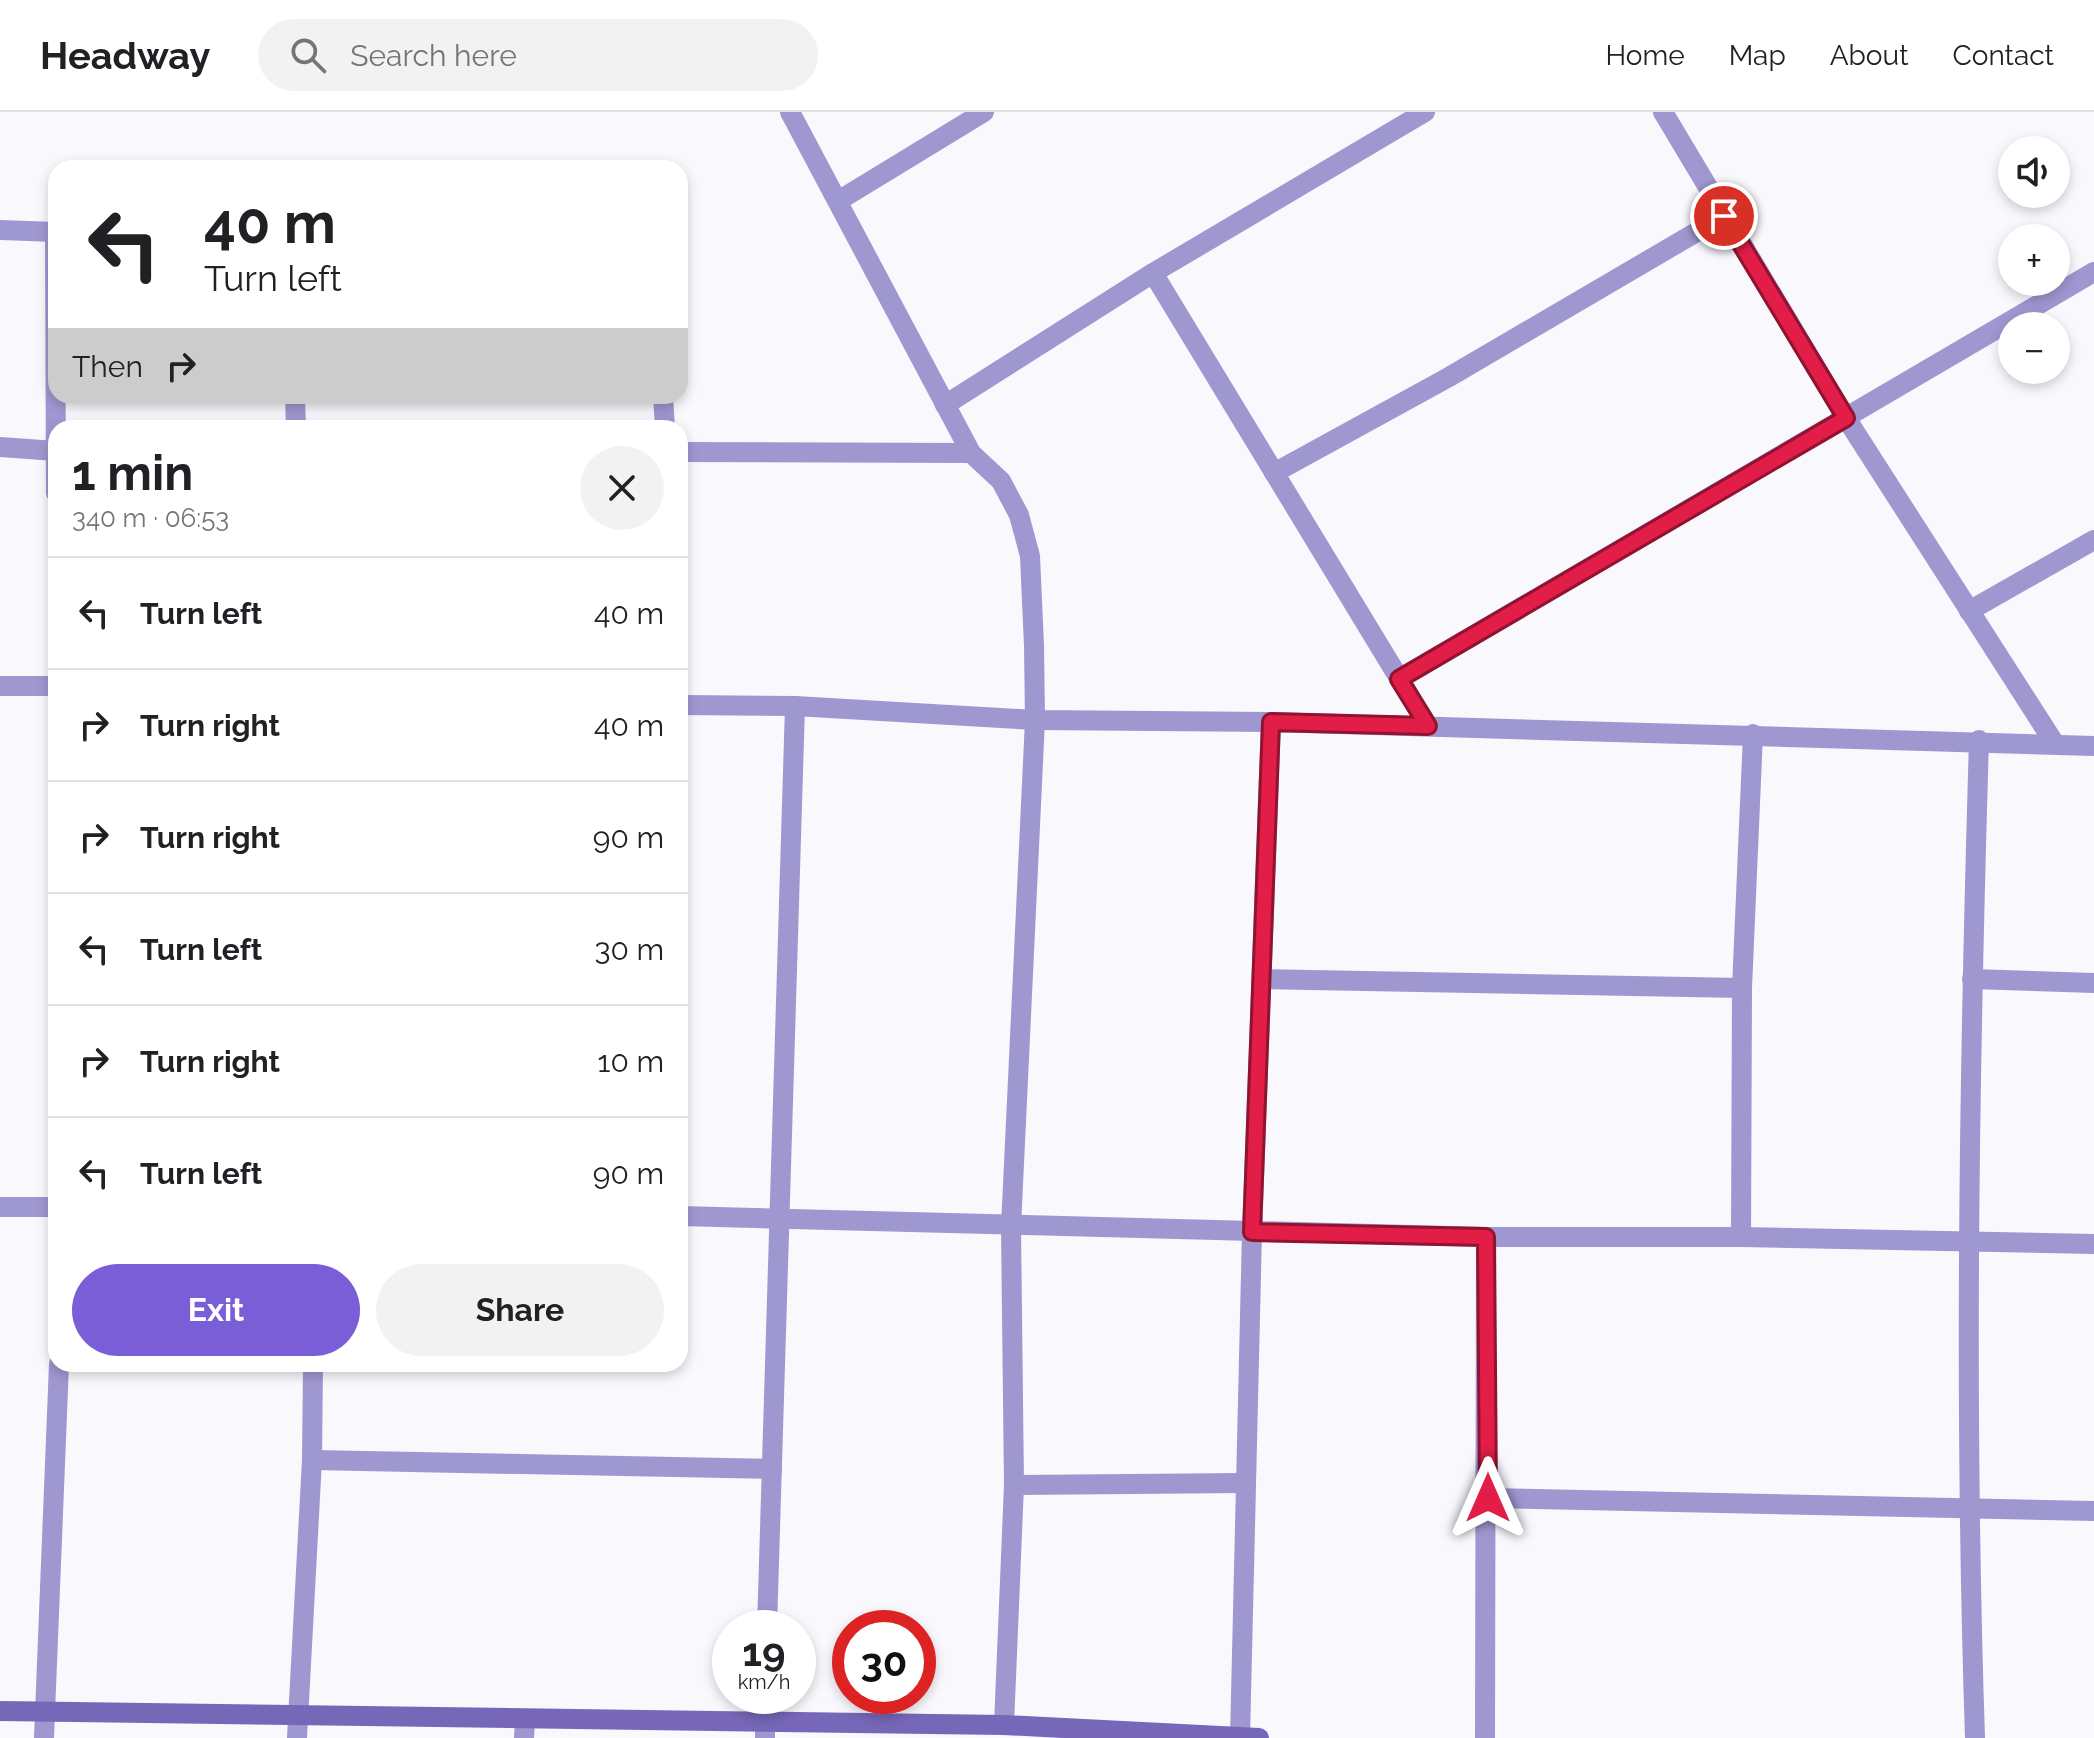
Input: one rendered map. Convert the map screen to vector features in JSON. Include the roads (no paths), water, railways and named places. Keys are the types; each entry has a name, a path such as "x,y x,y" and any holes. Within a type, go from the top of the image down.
{"main road":[{"path":"0,1711 297,1715 525,1729 765,1730 1004,1725 1259,1738"}],"street":[{"path":"790,112 971,453 1001,481 1019,515 1030,556 1035,720 1011,1227 1014,1485 1004,1725"},
{"path":"838,201 984,112"},
{"path":"945,405 1153,273 1425,112"},
{"path":"1663,112 1846,418 2055,744"},
{"path":"1274,473 1449,377 1724,216"},
{"path":"0,230 48,232"},
{"path":"1399,679 2094,272"},
{"path":"1153,273 1428,726"},
{"path":"0,447 48,450"},
{"path":"688,452 971,453"},
{"path":"1969,611 2094,540"},
{"path":"0,686 48,686"},
{"path":"688,705 795,706 1035,720 1271,722 1979,740 2094,746"},
{"path":"768,1610 777,1218 795,706"},
{"path":"1240,1738 1244,1483 1271,722"},
{"path":"1741,1237 1742,988 1753,734"},
{"path":"1975,1738 1967,1508 1972,979 1979,740"},
{"path":"1262,979 1742,988"},
{"path":"1972,979 2094,983"},
{"path":"0,1207 48,1207"},
{"path":"688,1216 1011,1227 1486,1237 1741,1237 2094,1244"},
{"path":"1485,1738 1488,1498 1486,1237"},
{"path":"44,1738 59,1372"},
{"path":"297,1738 312,1460 313,1372"},
{"path":"312,1460 772,1469"},
{"path":"1014,1485 1244,1483"},
{"path":"1488,1498 2094,1511"}]}
